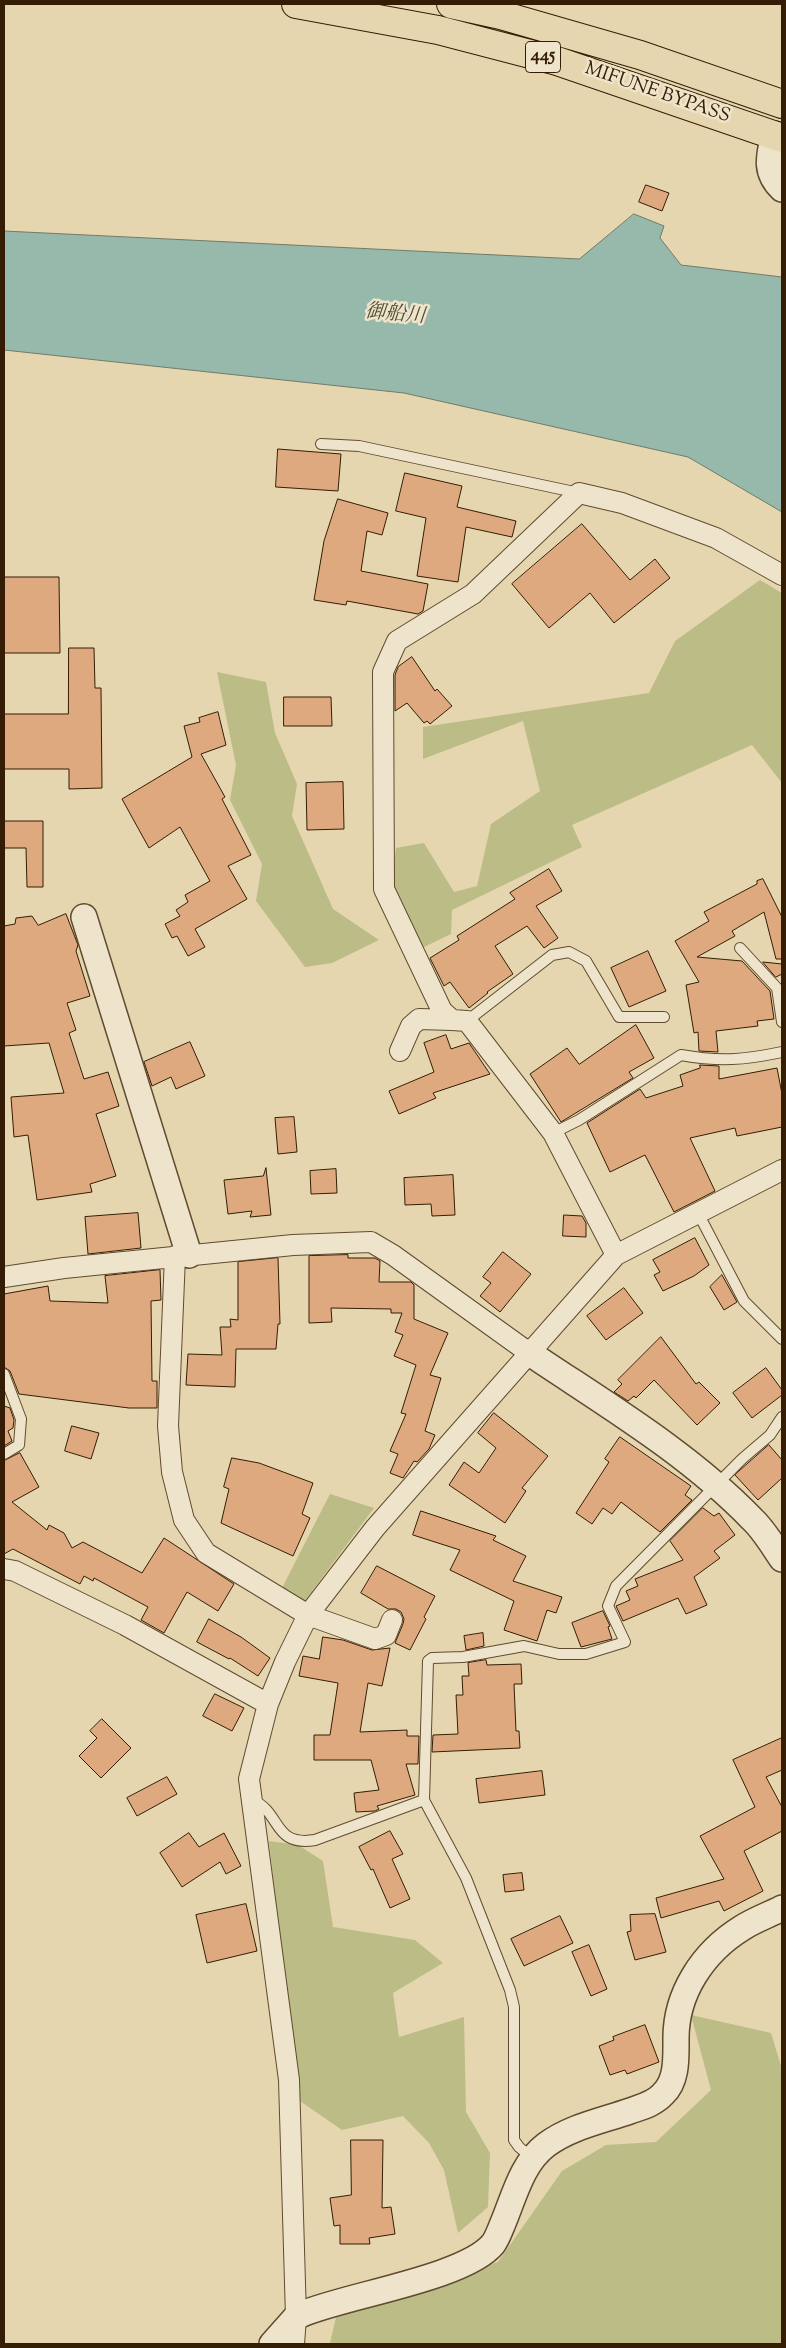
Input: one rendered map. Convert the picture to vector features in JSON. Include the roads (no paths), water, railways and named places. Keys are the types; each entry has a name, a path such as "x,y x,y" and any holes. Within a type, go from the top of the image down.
{"highway":[{"name":"MIFUNE BYPASS","path":"296,4 438,30 557,60 778,136"},
{"name":"MIFUNE BYPASS","path":"451,4 501,15 640,55 782,104"}],"street":[{"path":"778,136 768,163 770,174 782,189"},
{"path":"616,1254 553,1133 459,1020 442,1011 384,888 383,672 397,641 473,594 579,493 622,503 716,538 782,575"},
{"path":"84,917 182,1256 168,1426 172,1472 184,1520 206,1553 308,1615 375,1639 386,1635 392,1620"},
{"path":"400,1051 411,1026 419,1019 459,1020"},
{"path":"294,2344 296,2318 289,2080 249,1779 268,1704 308,1615 375,1528 616,1254 782,1170"},
{"path":"4,1277 64,1268 293,1245 371,1242 393,1255 528,1352 675,1452 717,1486 754,1520 782,1559"},
{"path":"4,1568 15,1571 125,1625 268,1704"},
{"path":"272,2344 296,2318 309,2311 454,2269 493,2244 532,2158 547,2144 565,2134 650,2104 664,2094 671,2082 677,2056 676,2025 688,1985 697,1970 705,1958 742,1928 782,1908"}],"lane":[{"path":"321,444 359,446 579,493"},
{"path":"740,948 777,988 782,1022"},
{"path":"459,1020 552,956 569,952 586,961 619,1017 664,1017"},
{"path":"553,1133 579,1120 681,1056 707,1060 746,1060 782,1052"},
{"path":"698,1213 744,1300 782,1339"},
{"path":"4,1374 20,1419 19,1445 4,1454"},
{"path":"532,2158 514,2140 514,2007 510,1990 466,1878 424,1800 428,1661 432,1658 463,1657 524,1646 559,1654 586,1654 625,1642 608,1606 616,1586 742,1459 770,1435 782,1417"},
{"path":"252,1800 262,1804 284,1836 302,1842 315,1840 424,1800"}],"water":[{"name":"御船川","path":"634,214 664,226 660,238 681,265 782,277 782,512 688,457 404,393 4,350 4,231 579,259"}]}
